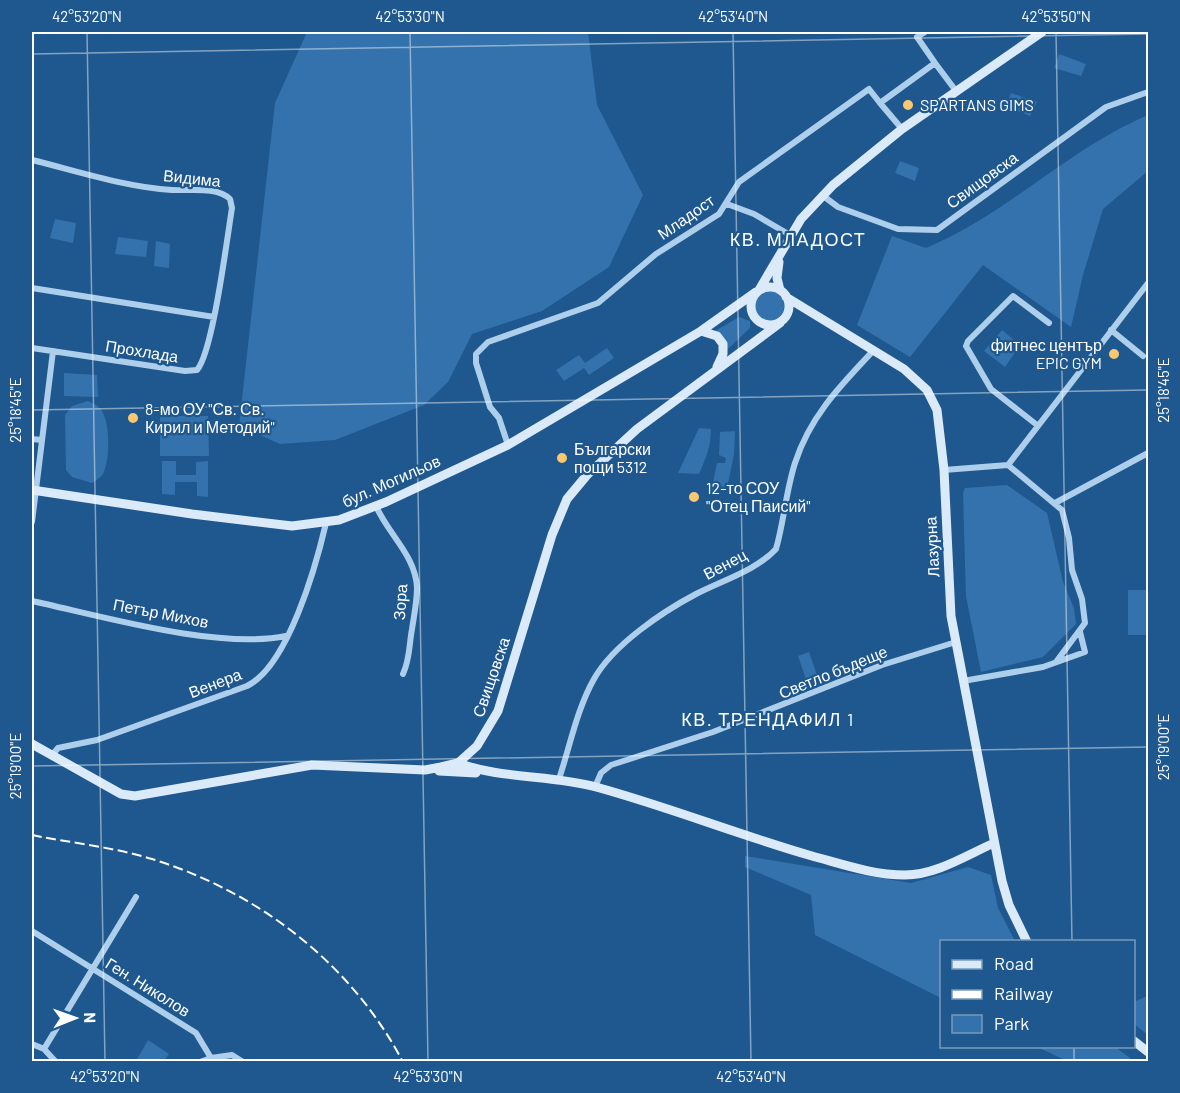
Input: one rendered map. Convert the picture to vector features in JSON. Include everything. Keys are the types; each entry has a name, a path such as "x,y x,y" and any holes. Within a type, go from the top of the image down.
{"street":[{"path":"925,32 917,37 956,91"},
{"path":"755,318 750,303 790,235 822,195 902,129 1042,32"},
{"path":"902,129 880,103 935,63"},
{"name":"Младост","path":"508,445 499,418 490,406 476,363 476,354 482,347 488,342 598,303 656,254 720,214 739,182 869,88 880,103"},
{"name":"Свищовска","path":"822,195 838,207 898,229 937,230 1106,107 1149,92"},
{"name":"Видима","path":"32,159 116,181 169,190 220,192 228,196 232,208 213,317"},
{"path":"727,204 754,214 790,235"},
{"path":"779,257 777,278 789,308 782,321"},
{"path":"1008,465 1036,425 1149,283"},
{"path":"757,291 771,287 783,293"},
{"path":"32,288 213,317"},
{"name":"бул. Могильов","path":"34,491 235,520 292,526 326,523 376,506 508,445 701,331 757,291"},
{"name":"Лазурна","path":"783,293 904,369 927,390 940,422 951,616 994,843 1009,905 1026,940"},
{"path":"1036,425 991,389 966,346 968,341 1013,297 1050,323"},
{"path":"724,315 736,312 755,318 766,325 782,321 795,312 810,312"},
{"name":"Прохлада","path":"32,348 191,372 202,363 213,317"},
{"name":"Свищовска","path":"747,345 755,318"},
{"name":"Свищовска","path":"458,762 484,736 498,711 552,535 567,499 587,475 637,429 782,321"},
{"path":"1111,330 1143,356"},
{"path":"701,331 717,336 723,344 723,354 715,370"},
{"name":"Венец","path":"559,779 586,696 593,680 614,653 681,602 746,569 776,549 795,463 808,428 826,400 874,350"},
{"path":"32,522 53,351"},
{"path":"32,439 42,440"},
{"path":"1055,503 1149,453"},
{"path":"944,470 1008,465 1063,512 1069,538 1072,570 1082,599 1085,623 1056,662"},
{"name":"Зора","path":"376,506 382,520 409,559 416,577 417,597 409,662 404,674"},
{"name":"Венера","path":"53,754 58,748 97,740 247,686 264,675 306,597 326,523"},
{"name":"Петър Михов","path":"32,601 203,636 272,638 286,636"},
{"path":"963,681 1043,668 1085,652 1080,632"},
{"name":"Светло бъдеще","path":"595,787 601,773 611,765 713,732 882,665 956,642"},
{"path":"32,744 127,797 312,765 525,775"},
{"path":"425,770 458,762 478,769 559,779 595,787 783,848 880,873 913,875 928,872 994,843"},
{"path":"44,1049 136,897"},
{"name":"Ген. Николов","path":"32,931 196,1033 211,1060"},
{"path":"1135,1042 1149,1052"},
{"path":"32,1044 44,1049 56,1062"},
{"path":"200,1062 232,1055 243,1062"}],"green space":[{"path":"307,32 588,32 597,105 643,195 609,267 542,311 472,334 448,382 424,405 335,440 280,444 239,426 275,103"},
{"path":"1059,54 1086,64 1081,76 1054,68"},
{"path":"1011,93 1037,102 1030,116 1006,106"},
{"path":"1148,115 1148,171 1103,209 1083,275 1071,327 983,265 910,357 857,325 892,236 926,248 983,218 1091,145"},
{"path":"900,161 919,168 915,181 895,173"},
{"path":"55,219 76,223 73,243 50,238"},
{"path":"118,237 148,241 146,257 115,254"},
{"path":"156,241 170,244 169,268 154,266"},
{"path":"769,291 779,296 784,306 779,316 769,321 759,316 754,306 759,296"},
{"path":"739,317 750,321 750,328 727,350 715,331"},
{"path":"1002,330 1020,345 1005,367 984,351"},
{"path":"607,348 614,358 589,375 584,368 564,381 556,370 579,355 585,363"},
{"path":"64,373 97,375 98,397 64,396"},
{"path":"88,401 102,411 108,435 108,452 103,474 92,483 72,477 66,470 65,415 72,406"},
{"path":"160,416 208,416 209,456 160,456"},
{"path":"699,428 711,429 708,452 699,474 678,473"},
{"path":"735,431 734,455 726,492 711,492 717,463 725,463 726,458 719,455 720,432"},
{"path":"162,461 176,461 176,475 196,475 196,462 208,461 208,497 197,496 197,482 175,482 175,495 162,494"},
{"path":"1007,485 1047,513 1063,582 1074,608 1076,624 1043,657 981,672 966,596 963,493 965,488"},
{"path":"1128,590 1148,590 1148,635 1128,635"},
{"path":"809,652 819,681 808,685 798,656"},
{"path":"745,856 911,883 968,867 991,875 998,908 1014,940 940,940 940,998 815,935 811,895 745,867"},
{"path":"1148,991 1148,1035 1135,1025 1135,1002 1147,996"},
{"path":"148,1040 169,1054 164,1061 136,1061"},
{"path":"1039,1048 1116,1048 1134,1061 1067,1061"}],"railway":[{"path":"32,835 107,848 152,859 191,873 229,891 264,912 298,936 329,963 357,993 382,1026 403,1062"}],"place":[{"name":"SPARTANS GIMS","path":"908,105"},
{"name":"фитнес център EPIC GYM","path":"1114,354"},
{"name":"8-мо ОУ \"Св. Св. Кирил и Методий\"","path":"133,418"},
{"name":"Български пощи 5312","path":"562,458"},
{"name":"12-то СОУ \"Отец Паисий\"","path":"694,497"}],"district":[{"name":"КВ. МЛАДОСТ","path":"798,240"},
{"name":"КВ. ТРЕНДАФИЛ 1","path":"768,720"}]}
